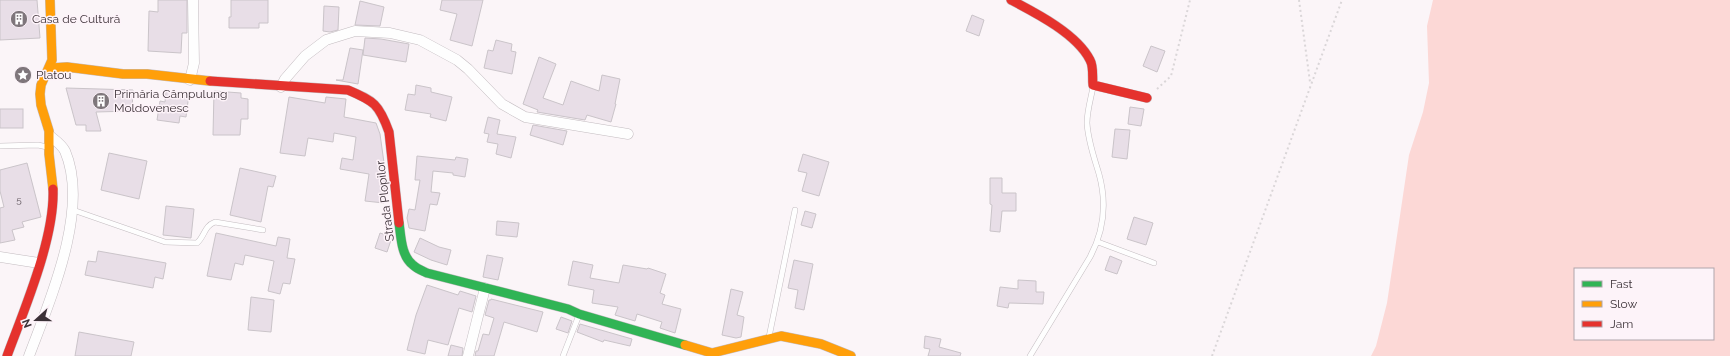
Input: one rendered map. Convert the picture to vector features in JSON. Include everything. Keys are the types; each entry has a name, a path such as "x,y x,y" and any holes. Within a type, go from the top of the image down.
{"street":[{"path":"7,356 39,263 47,233 53,195 48,147 50,136 42,109 40,93 42,82 50,68 53,44 50,0"},
{"path":"190,80 194,64 193,0"},
{"path":"1011,0 1054,25 1076,44 1090,61 1093,84 1147,98"},
{"path":"281,87 285,78 305,56 326,40 355,31 390,33 420,40 456,60 468,69 502,104 525,117 628,134"},
{"name":"Strada Plopilor","path":"50,68 67,67 230,84 348,90 368,99 377,106 384,118 389,132 399,229 402,244 406,256 412,265 426,273 568,309 579,314 712,353 780,336 821,344 851,356"},
{"path":"29,356 53,290 64,253 73,210 71,176 64,149 50,136"},
{"path":"0,257 39,263"},
{"path":"468,356 485,288"}],"lane":[{"path":"1030,356 1064,302 1098,242 1104,214 1103,194 1092,154 1087,123 1093,84"},
{"path":"0,146 38,145 48,147"},
{"path":"73,210 165,242 197,243 202,239 204,231 210,224 215,222 263,230"},
{"path":"768,338 795,210"},
{"path":"1098,242 1154,264"},
{"path":"563,356 579,314"}],"path":[{"path":"1147,98 1172,76 1190,0"},
{"path":"1299,0 1311,84"},
{"path":"1212,356 1342,0"}],"shaded area":[{"path":"1433,0 1730,0 1730,356 1371,356 1376,346 1387,303 1409,155 1423,112 1429,83 1427,26"}],"building":[{"name":"Casa de Cultură","path":"0,0 37,0 40,38 0,40"},
{"path":"158,0 187,0 187,33 182,33 181,53 148,51 149,11 158,12"},
{"path":"231,0 268,0 268,23 259,23 259,28 229,28 229,17 231,17"},
{"path":"442,0 483,0 472,46 450,40 457,14 440,10"},
{"path":"360,1 384,7 380,26 355,25"},
{"path":"324,6 339,7 338,30 330,32 323,31"},
{"path":"972,15 984,20 979,36 966,31"},
{"path":"365,38 409,44 406,62 363,55"},
{"path":"496,40 512,44 511,51 516,52 512,74 484,68 488,50 493,51"},
{"path":"1151,46 1165,51 1157,72 1143,66"},
{"path":"350,48 363,50 358,84 336,80 343,80"},
{"path":"539,57 556,64 543,98 563,105 571,81 599,91 602,75 620,79 616,104 611,122 587,115 585,120 537,112 538,110 523,104"},
{"path":"416,85 431,88 431,92 452,97 446,121 430,117 431,114 405,110 408,94 415,95"},
{"name":"Primăria Câmpulung Moldovenesc","path":"66,88 133,90 132,111 96,112 101,131 86,131 86,125 76,125"},
{"path":"166,91 189,94 186,117 180,116 179,123 157,120 160,101 165,102"},
{"path":"214,91 241,93 241,98 248,99 248,119 241,119 240,135 213,135"},
{"path":"289,97 325,103 326,97 346,99 344,117 376,123 380,134 385,170 384,203 365,201 369,174 340,169 342,158 353,160 356,137 334,133 333,142 308,138 305,156 280,153"},
{"path":"1130,107 1144,109 1141,126 1128,124"},
{"path":"0,109 23,109 23,128 0,128"},
{"path":"488,117 500,120 497,134 516,137 511,158 496,154 498,144 487,142 489,134 484,133"},
{"path":"533,125 567,131 563,145 530,135"},
{"path":"1115,129 1130,130 1127,159 1112,157"},
{"path":"109,153 147,161 139,199 101,190"},
{"path":"803,154 829,162 819,196 802,191 807,173 798,171"},
{"path":"417,156 455,160 456,157 468,159 465,177 453,175 453,173 433,171 431,192 440,193 437,205 430,204 425,231 409,228 407,218 409,209 415,210 420,180 415,180"},
{"path":"27,163 41,217 22,222 24,227 12,230 15,240 0,243 0,208 4,207 0,191 0,170"},
{"path":"240,168 276,176 273,187 268,186 261,222 230,215"},
{"path":"990,178 1002,178 1002,193 1016,193 1016,211 1002,211 1000,232 990,231 992,205 990,204"},
{"path":"166,206 194,209 191,238 163,235"},
{"path":"805,211 816,214 812,228 801,225"},
{"path":"1134,217 1153,223 1146,245 1127,239"},
{"path":"497,221 519,223 517,237 496,235"},
{"path":"216,233 276,246 278,237 290,239 287,258 295,259 290,284 283,283 280,294 268,291 274,261 245,255 243,265 235,263 231,280 207,276"},
{"path":"380,233 392,237 387,252 375,248"},
{"path":"420,238 439,247 451,250 447,265 431,260 414,252"},
{"path":"98,251 166,263 163,279 155,277 153,288 85,275 88,261 96,262"},
{"path":"487,255 503,258 498,280 483,277"},
{"path":"1110,256 1122,261 1117,274 1105,270"},
{"path":"794,260 813,264 804,310 795,308 798,290 788,288"},
{"path":"573,261 593,265 590,278 619,283 623,265 648,268 666,274 660,293 665,295 662,304 681,309 675,333 660,328 662,322 637,314 635,321 615,315 618,307 592,303 594,290 568,285"},
{"path":"1018,280 1036,281 1036,292 1044,292 1043,304 1009,303 1008,308 997,306 1000,287 1018,289"},
{"path":"427,285 458,295 460,291 476,296 472,312 459,308 448,345 428,340 425,354 407,350 416,315"},
{"path":"731,289 743,292 737,315 744,317 741,337 736,338 722,335"},
{"path":"251,297 274,300 271,332 248,330"},
{"path":"491,299 543,312 537,332 504,322 494,356 475,356 483,334 489,335 494,318 485,315 489,300"},
{"path":"561,317 572,321 568,333 556,329"},
{"path":"580,324 632,339 630,346 604,340 603,342 577,332"},
{"path":"79,332 134,342 131,356 75,356"},
{"path":"925,336 941,339 939,347 961,353 960,356 928,356 930,349 924,348"},
{"path":"451,345 463,348 462,356 448,356"}],"traffic: fast":[{"path":"399,223 402,246 406,256 418,269 427,273 568,309 579,314 685,345"}],"traffic: slow":[{"path":"50,0 52,60 41,85 40,94 41,105 49,131 49,154 53,189"},
{"path":"50,68 67,67 123,74 147,74 210,81"},
{"path":"685,345 712,353 781,336 821,344 851,356"}],"traffic: jam":[{"path":"1011,0 1055,25 1076,41 1090,60 1093,85 1147,98"},
{"path":"210,81 348,90 370,101 382,115 389,132 399,223"},
{"path":"7,356 30,296 44,251 49,229 53,189"}],"place":[{"name":"Casa de Cultură","path":"19,19"},
{"name":"Platou","path":"23,75"},
{"name":"Primăria Câmpulung Moldovenesc","path":"101,101"}]}
